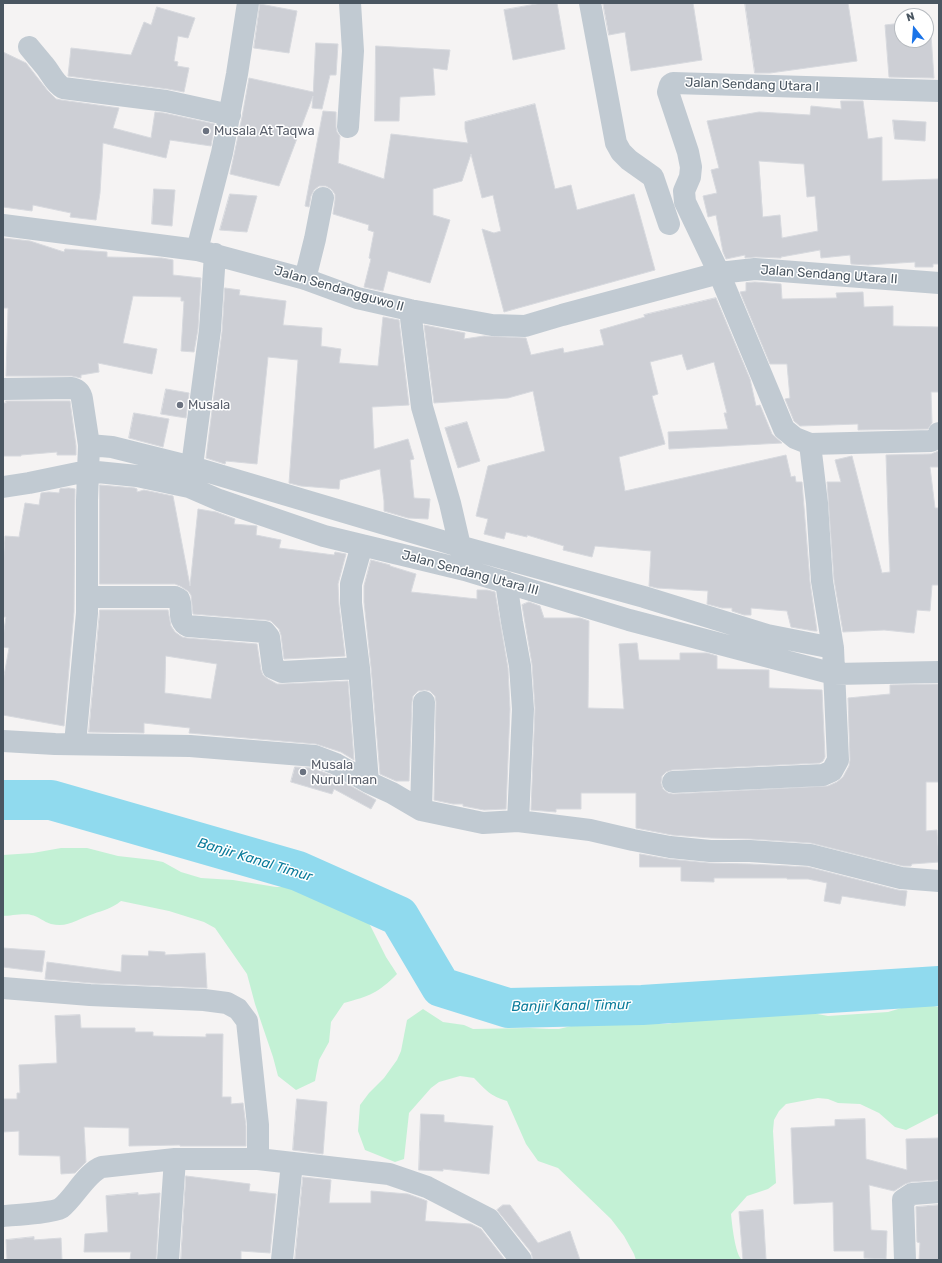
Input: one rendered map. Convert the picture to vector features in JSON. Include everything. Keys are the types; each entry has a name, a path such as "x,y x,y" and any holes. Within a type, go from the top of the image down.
{"street":[{"path":"191,477 210,330 206,252 248,3"},
{"path":"348,127 352,51 350,3"},
{"path":"590,3 616,143 629,160 653,177 669,224"},
{"path":"29,48 45,66 54,81 63,88 166,101 230,115"},
{"name":"Jalan Sendang Utara I","path":"719,272 685,202 684,191 690,177 691,167 688,152 668,92 670,85 673,83 939,91"},
{"path":"305,279 323,198"},
{"name":"Jalan Sendangguwo II","path":"3,225 206,252 305,279 357,298 410,310 492,325 525,326 719,272"},
{"name":"Jalan Sendang Utara II","path":"719,272 755,269 939,283"},
{"path":"719,272 784,429 795,438 810,444 931,441 938,436 939,433"},
{"path":"410,310 422,407 450,503 465,570"},
{"path":"3,389 72,388 81,393 89,445 87,471 87,613 75,744"},
{"path":"673,782 823,775 832,771 838,760 833,648 822,581 817,504 810,444"},
{"path":"89,445 112,447 191,477 460,546 644,597 767,635 833,648"},
{"name":"Jalan Sendang Utara III","path":"3,487 29,484 87,471 137,476 191,477 219,500 324,536 465,570 629,620 834,674 939,672"},
{"path":"362,545 351,584 351,603 359,668 368,782"},
{"path":"506,582 520,666 523,709 518,820"},
{"path":"87,597 174,597 179,599 181,603 181,620 188,626 265,632 269,637 273,668 282,672 359,668"},
{"path":"421,810 424,702"},
{"path":"3,741 190,746 315,756 336,764 421,810 483,823 518,820 590,830 670,847 710,851 750,851 810,855 901,878 939,881"},
{"path":"3,988 90,995 204,1000 227,1003 238,1009 247,1021 258,1125 258,1159"},
{"path":"168,1260 175,1159"},
{"path":"3,1216 51,1211 61,1208 98,1169 175,1159 258,1159 389,1174 427,1187 489,1219 521,1260"},
{"path":"282,1260 292,1162"},
{"path":"905,1260 903,1200 912,1194 939,1192"}],"green space":[{"path":"61,848 87,848 118,856 163,862 181,872 201,878 233,880 276,887 298,887 337,892 354,904 367,919 386,957 397,974 379,990 361,998 344,1003 331,1022 329,1042 319,1060 315,1081 296,1090 278,1076 247,974 215,928 204,922 169,911 121,901 107,909 63,925 51,924 28,914 3,916 3,855 33,853"},
{"path":"928,1005 939,1007 939,1113 906,1130 895,1127 879,1113 860,1104 838,1103 828,1099 818,1098 786,1104 779,1111 774,1120 773,1131 776,1183 768,1189 747,1196 731,1214 737,1252 742,1260 636,1260 624,1236 611,1219 558,1168 538,1161 526,1144 507,1101 492,1095 474,1078 460,1076 439,1082 431,1088 409,1113 404,1159 395,1162 365,1150 358,1131 360,1105 369,1093 384,1078 397,1060 401,1051 407,1020 423,1009 443,1022 464,1025 473,1029 559,1029 579,1024 668,1024 699,1017 762,1017 802,1011 828,1016 888,1012 908,1006"}],"building":[{"path":"542,3 557,3 565,49 513,60 504,10"},
{"path":"603,3 693,3 702,60 631,71 625,32 609,35"},
{"path":"745,3 848,3 857,61 770,73 755,73"},
{"path":"260,4 297,11 289,53 254,48"},
{"path":"157,7 195,18 188,38 178,36 174,61 178,62 177,66 189,68 184,92 68,76 71,48 131,55 144,22 151,25"},
{"path":"894,24 894,48 932,48 934,78 889,77 885,25"},
{"path":"316,43 338,44 336,75 330,75 322,109 312,108 313,96 279,186 230,174 249,78 313,92"},
{"path":"376,46 450,50 447,70 433,68 435,95 400,97 399,121 375,121"},
{"path":"3,52 26,63 56,99 119,108 113,128 151,138 155,112 164,113 215,124 211,146 170,140 166,158 103,143 100,193 96,220 70,217 71,213 33,205 32,211 3,207"},
{"path":"841,101 863,101 868,139 882,137 882,181 939,179 939,264 933,264 933,267 915,267 915,262 868,265 851,264 850,255 821,258 820,250 781,258 745,258 745,255 726,259 723,252 716,215 708,217 703,196 717,193 711,170 719,168 707,121 759,112 810,115 811,106 841,109","holes":["759,161 804,164 807,197 815,196 818,231 782,238 780,215 763,217"]},
{"path":"535,104 555,189 571,185 577,210 634,194 655,270 504,312 482,229 494,233 501,231 493,195 482,198 471,154 462,181 433,189 433,215 450,220 430,283 388,271 383,291 364,287 371,259 369,258 374,232 368,230 369,225 333,214 335,194 326,186 319,186 314,190 309,207 305,206 323,111 336,112 336,127 340,136 338,163 384,179 391,134 468,143 465,122"},
{"path":"893,120 926,122 925,141 895,139"},
{"path":"154,189 175,190 172,226 152,224"},
{"path":"230,194 257,196 247,232 220,230"},
{"path":"3,238 30,241 64,252 65,249 107,252 107,257 162,258 173,260 173,275 201,278 198,329 194,352 181,351 184,301 181,301 181,297 133,296 123,343 157,349 152,374 98,363 99,372 81,375 81,378 72,376 6,376 8,308 3,308"},
{"path":"755,282 781,284 782,299 837,298 836,293 863,292 864,307 893,306 893,326 939,327 939,392 931,392 932,423 928,429 858,430 858,424 800,426 794,421 785,399 790,398 787,364 770,364 740,292 746,291 746,283"},
{"path":"225,288 240,290 239,295 286,301 283,325 322,328 321,346 341,349 339,363 378,366 383,317 399,320 409,405 372,407 374,449 408,439 414,459 410,460 414,498 430,499 428,519 408,518 384,511 380,469 340,480 339,489 301,486 289,483 298,360 268,357 257,464 226,461 225,464 206,458 222,332"},
{"path":"716,298 750,379 756,406 760,405 772,434 782,443 669,449 668,432 728,429 724,413 727,413 714,362 687,370 682,354 650,362 658,394 652,396 665,444 619,457 625,491 786,455 791,477 795,476 796,482 802,482 810,582 817,631 791,627 787,611 751,608 751,615 744,615 732,611 732,608 722,608 707,604 708,591 657,588 649,586 651,551 595,546 592,557 563,550 564,546 527,535 527,537 506,532 504,539 484,534 488,519 476,516 488,466 545,451 533,391 508,398 434,403 424,325 465,333 464,339 484,336 526,338 531,355 563,348 564,353 604,345 600,330 645,317 644,315"},
{"name":"Musala","path":"166,389 189,393 186,418 161,414"},
{"path":"6,401 70,401 76,455 57,455 57,452 21,456 3,456 3,403 6,403"},
{"path":"134,413 169,419 163,447 129,438"},
{"path":"467,422 480,461 458,468 445,428"},
{"path":"939,451 939,467 930,467 935,508 939,508 939,585 932,585 930,611 917,610 914,633 884,630 843,632 834,580 827,482 841,482 835,460 852,456 882,573 890,572 886,455 931,454"},
{"path":"100,485 135,488 137,489 137,492 144,490 173,496 190,586 198,509 216,512 235,519 234,524 257,526 256,535 281,540 279,548 334,555 335,552 346,554 338,584 345,656 284,659 279,629 271,621 193,614 191,595 188,591 175,584 100,584"},
{"path":"60,489 75,489 74,612 64,726 3,715 3,681 9,648 3,647 6,617 3,617 3,566 5,536 19,537 25,503 39,505 41,493 59,493"},
{"path":"371,560 416,574 411,592 477,599 477,590 495,592 508,668 510,709 506,809 484,810 463,806 463,804 453,804 434,800 436,702 435,696 430,691 418,691 413,696 409,781 396,781 380,774 364,602 364,586"},
{"path":"529,602 540,606 544,618 580,618 589,621 588,708 624,709 619,644 637,643 639,660 680,660 680,653 707,653 717,656 717,669 769,670 769,688 822,690 825,757 823,761 820,763 672,770 666,772 662,776 661,783 663,789 668,793 673,794 828,786 837,782 843,777 849,766 848,698 890,694 890,685 939,684 939,782 926,782 926,831 937,830 939,862 903,866 811,843 672,835 636,828 636,793 581,793 581,809 556,809 556,812 531,810 535,708 532,664 522,605"},
{"path":"100,610 168,610 171,626 175,632 182,637 257,644 263,675 277,684 348,681 354,760 341,752 316,744 189,733 190,728 144,723 144,733 89,732","holes":["166,656 217,664 211,699 165,693"]},
{"path":"295,767 312,768 331,775 376,800 371,809 334,789 332,794 291,782"},
{"path":"640,854 669,859 709,863 808,867 907,891 905,906 842,896 840,904 824,901 827,883 808,879 714,878 714,882 681,881 681,867 640,867"},
{"path":"3,948 45,951 42,972 3,967"},
{"path":"149,951 165,952 165,955 205,953 207,988 91,983 45,979 47,962 121,972 122,955 148,956"},
{"path":"80,1015 81,1028 135,1028 135,1032 153,1032 153,1036 206,1037 206,1034 223,1034 222,1097 231,1097 231,1104 243,1103 246,1126 246,1146 129,1146 129,1128 84,1127 86,1162 75,1173 61,1174 60,1156 19,1155 19,1131 3,1132 3,1099 17,1099 17,1093 20,1093 19,1065 57,1063 55,1016"},
{"path":"297,1099 327,1102 323,1154 293,1150"},
{"path":"421,1114 444,1115 444,1122 493,1126 489,1174 443,1169 443,1171 419,1170"},
{"path":"865,1119 866,1159 907,1170 906,1139 939,1138 939,1180 911,1182 894,1191 869,1185 871,1230 887,1231 886,1259 864,1258 864,1251 834,1251 833,1202 794,1204 791,1128 835,1126 835,1120"},
{"path":"186,1176 250,1184 249,1191 276,1194 270,1253 241,1251 241,1260 181,1260"},
{"path":"303,1177 331,1180 329,1203 371,1203 371,1191 408,1194 427,1201 425,1221 471,1224 481,1229 505,1260 295,1260"},
{"path":"138,1193 138,1195 160,1193 156,1260 130,1260 131,1252 84,1252 85,1234 108,1232 106,1196"},
{"path":"503,1205 510,1205 538,1243 570,1231 580,1260 533,1260 531,1252 497,1210"},
{"path":"939,1205 939,1260 919,1260 920,1243 917,1242 916,1207"},
{"path":"763,1210 766,1259 743,1260 739,1212"},
{"path":"34,1237 34,1240 61,1238 62,1260 7,1260 6,1240"}],"waterway":[{"name":"Banjir Kanal Timur","path":"3,800 51,800 298,871 399,916 441,987 508,1008 642,1005 939,986"}],"place":[{"name":"Musala At Taqwa","path":"206,131"},
{"name":"Musala","path":"180,405"},
{"name":"Musala Nurul Iman","path":"303,772"}]}
